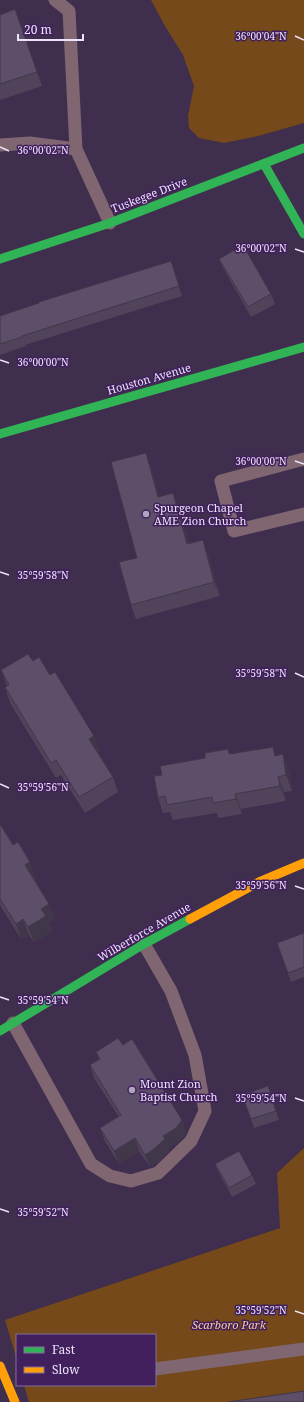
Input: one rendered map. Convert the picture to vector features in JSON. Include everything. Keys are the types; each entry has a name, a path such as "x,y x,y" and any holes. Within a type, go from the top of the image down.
{"street":[{"name":"Tuskegee Drive","path":"0,259 110,223 304,148"},
{"path":"264,164 304,234"},
{"name":"Houston Avenue","path":"0,434 304,347"},
{"name":"Wilberforce Avenue","path":"0,1031 144,944 259,882 304,863"},
{"path":"0,1366 8,1381 15,1402"}],"lane":[{"path":"55,0 69,11 76,149 110,223"},
{"path":"0,145 30,143 76,149"},
{"path":"304,458 221,481 234,531 304,514"},
{"path":"12,1023 91,1164 110,1176 131,1181 158,1173 191,1141 205,1111 195,1055 171,991 144,944"},
{"path":"156,1369 304,1349"}],"green space":[{"path":"151,0 304,0 304,123 258,136 224,143 199,138 189,128 188,116 194,86 183,55"},
{"name":"Scarboro Park","path":"304,1148 304,1402 29,1402 24,1386 156,1386 156,1334 16,1334 16,1357 5,1320 280,1228 277,1173"}],"building":[{"path":"15,9 37,72 0,84 0,15"},
{"path":"243,245 271,294 248,307 219,259"},
{"path":"171,261 179,286 0,344 0,316 39,302"},
{"path":"146,453 158,497 173,493 187,544 203,540 214,582 131,605 119,562 137,558 111,462"},
{"path":"28,654 33,661 39,657 50,675 55,672 94,736 89,739 113,777 79,797 56,760 51,763 5,687 9,685 1,670"},
{"path":"273,747 275,756 283,754 286,775 278,777 280,786 235,794 236,799 213,803 212,797 167,805 165,796 158,798 154,776 162,775 160,766 205,758 205,753 228,749 229,754"},
{"path":"0,824 13,845 18,842 30,862 25,865 49,904 41,909 46,916 28,927 23,919 16,924 0,899"},
{"path":"304,933 304,967 288,973 277,943"},
{"path":"118,1038 123,1045 132,1039 182,1120 176,1128 163,1136 165,1139 145,1155 135,1138 114,1151 100,1128 121,1115 90,1065 100,1059 96,1052"},
{"path":"268,1086 276,1111 251,1119 242,1095"},
{"path":"239,1151 252,1175 229,1188 215,1164"},
{"path":"304,1391 304,1402 228,1402"}],"traffic: fast":[{"path":"0,259 110,223 304,148"},
{"path":"264,164 304,234"},
{"path":"0,434 304,347"},
{"path":"0,1031 144,944 190,919"}],"traffic: slow":[{"path":"190,919 259,882 304,863"},
{"path":"0,1366 15,1402"}],"place":[{"name":"Spurgeon Chapel AME Zion Church","path":"146,514"},
{"name":"Mount Zion Baptist Church","path":"132,1090"}]}
